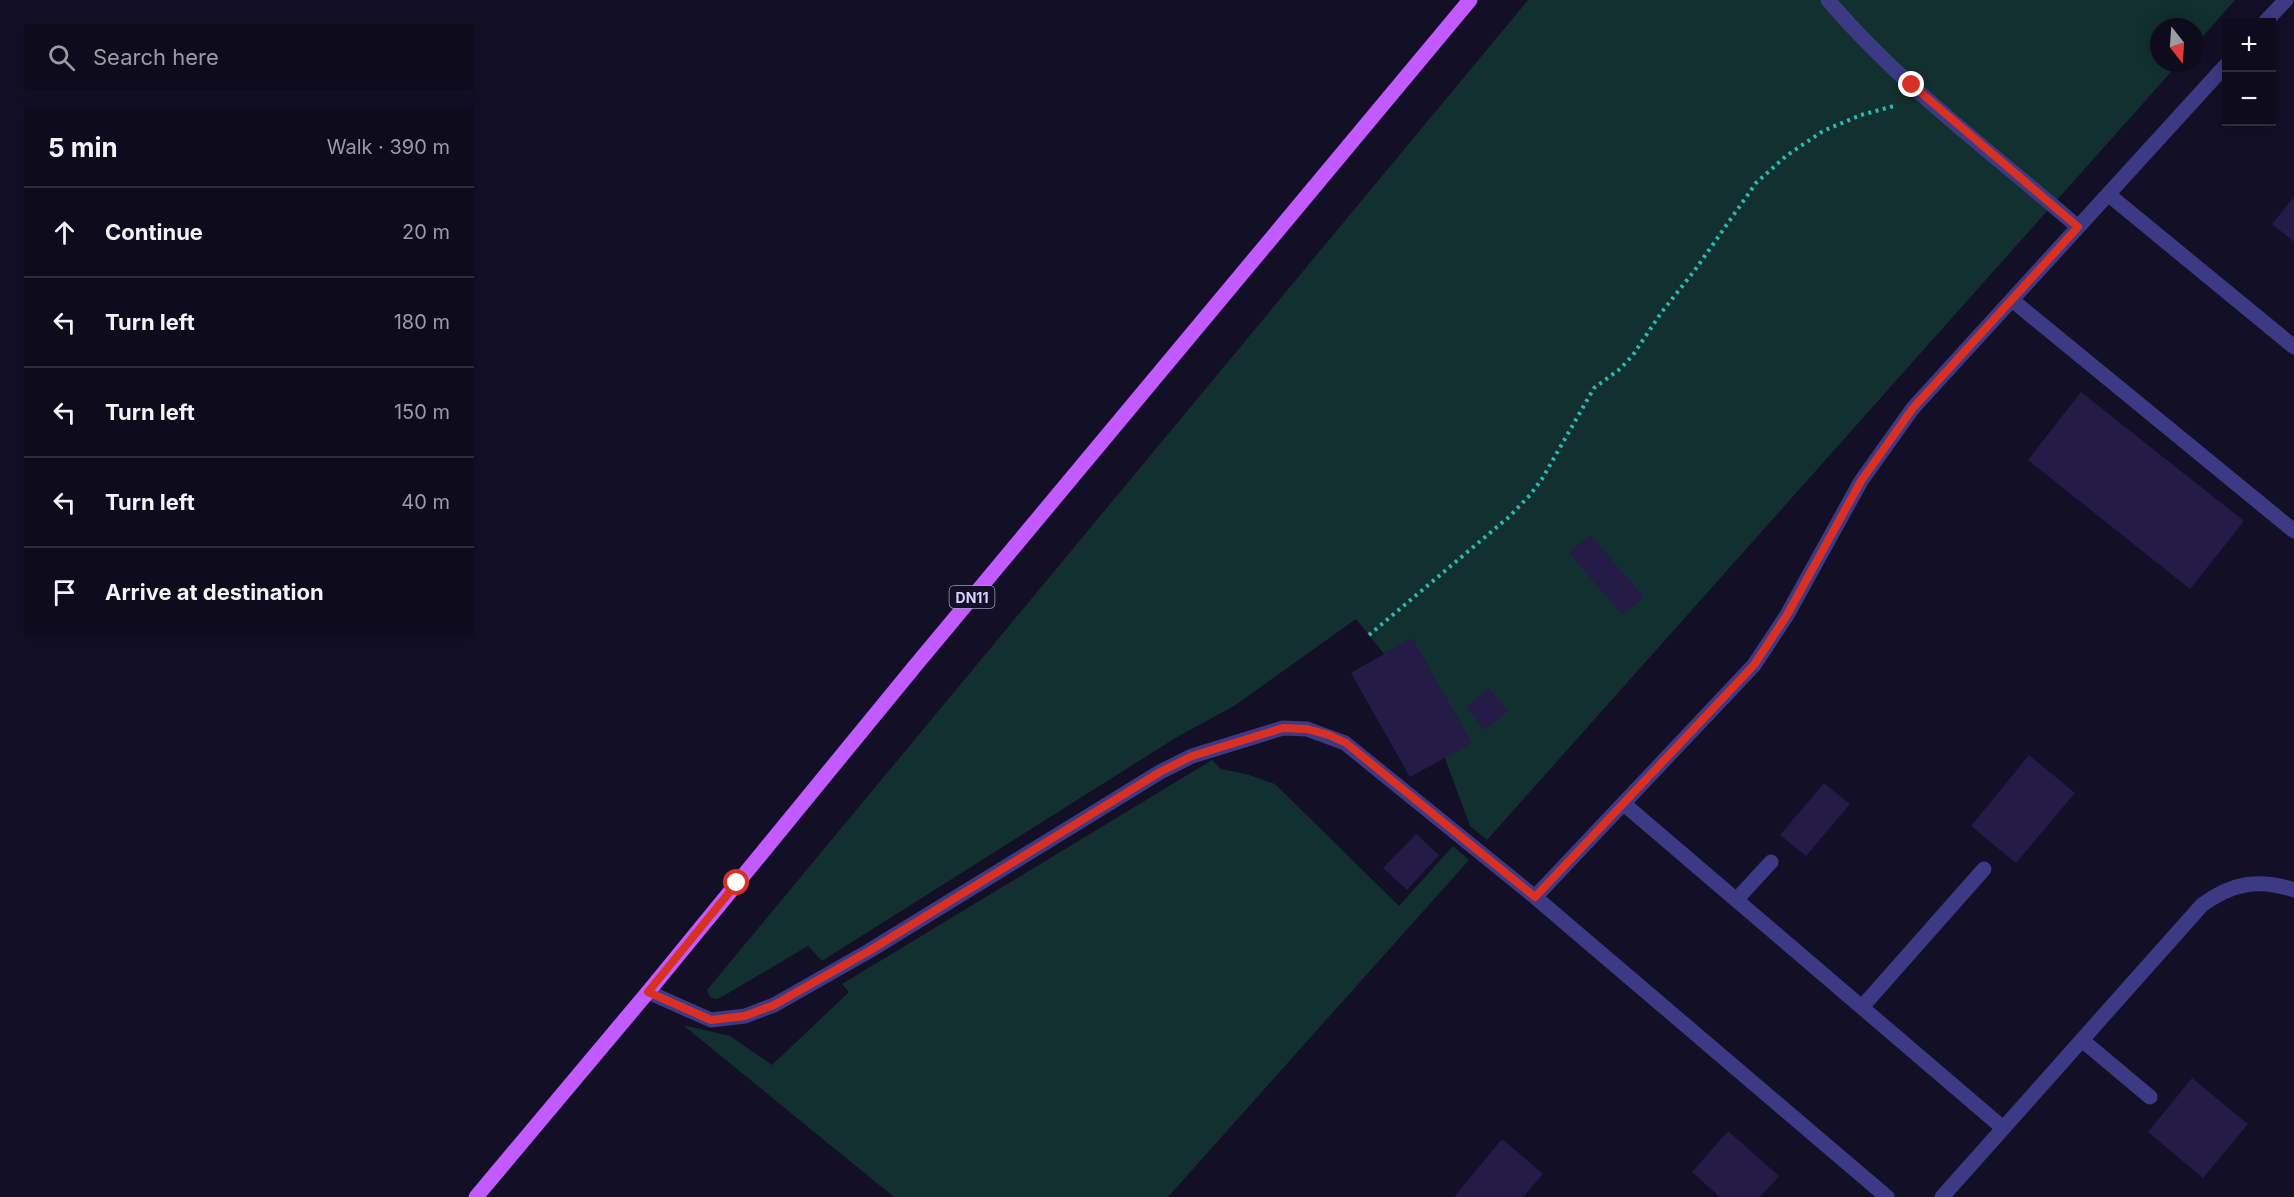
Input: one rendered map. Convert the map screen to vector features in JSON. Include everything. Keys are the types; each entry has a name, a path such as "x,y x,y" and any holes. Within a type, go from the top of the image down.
{"main road":[{"name":"DN11","path":"476,1197 1470,0"}],"lane":[{"path":"1828,0 1868,45 2078,227"},
{"path":"2269,18 2286,0"},
{"path":"1535,897 1754,665 1787,615 1868,472 1913,408 2222,69"},
{"path":"2109,195 2294,347"},
{"path":"2012,300 2294,531"},
{"path":"648,992 711,1020 745,1016 774,1005 869,951 1160,772 1192,756 1283,728 1307,729 1346,743 1535,897 1887,1197"},
{"path":"1624,804 2003,1128"},
{"path":"1736,900 1771,862"},
{"path":"1862,1007 1984,869"},
{"path":"1942,1197 2202,905 2233,887 2270,883 2294,890"},
{"path":"2082,1040 2150,1097"}],"path":[{"path":"1369,635 1510,516 1530,495 1542,479 1594,388 1620,369 1633,355 1756,183 1786,156 1823,131 1862,115 1927,98"}],"green space":[{"path":"1528,0 2235,0 2204,35 2204,18 2150,18 2150,72 2171,72 1487,840 1470,826 1445,758 1412,639 1384,654 1356,619 1234,706 1177,737 822,961 808,946 720,998 710,997 707,990"},
{"path":"1212,760 1221,769 1246,774 1275,784 1399,906 1453,846 1469,860 1168,1197 894,1197 683,1025 730,1036 772,1065 849,992 842,984"}],"building":[{"path":"2294,197 2294,242 2272,224"},
{"path":"2081,392 2244,521 2190,589 2028,460"},
{"path":"1590,535 1644,597 1623,615 1569,553"},
{"path":"1412,638 1472,743 1410,777 1351,673"},
{"path":"1488,688 1508,711 1485,730 1466,707"},
{"path":"2029,755 2075,793 2016,863 1971,826"},
{"path":"1824,783 1850,804 1806,856 1780,835"},
{"path":"1416,834 1439,855 1407,890 1383,868"},
{"path":"2192,1078 2248,1124 2203,1178 2148,1132"},
{"path":"1728,1131 1779,1176 1760,1197 1720,1197 1692,1172"},
{"path":"1502,1139 1543,1174 1523,1197 1454,1197"}],"route":[{"path":"737,883 648,992 711,1020 745,1016 774,1005 869,951 1160,772 1192,756 1283,728 1307,729 1346,743 1535,897 1754,665 1787,615 1861,481 1913,408 2078,227 1912,85"}]}
